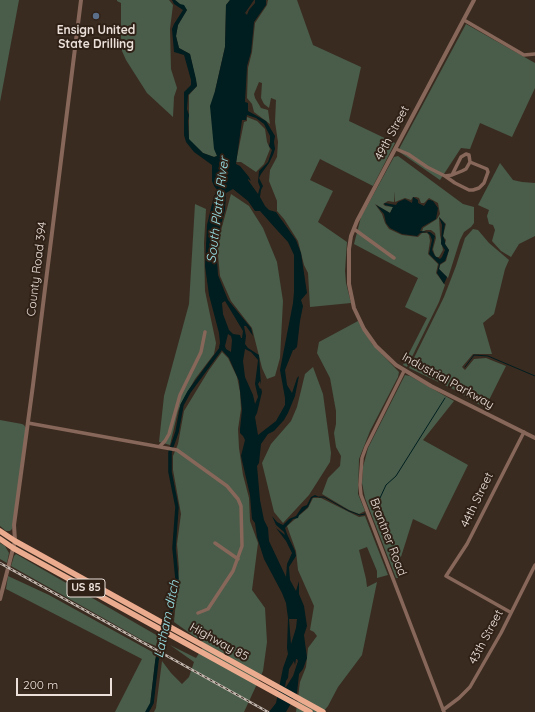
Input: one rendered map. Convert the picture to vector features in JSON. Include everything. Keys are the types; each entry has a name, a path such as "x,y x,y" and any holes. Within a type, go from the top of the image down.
{"highway":[{"name":"Highway 85","path":"0,530 15,540 173,629 202,649 310,712"},
{"name":"Highway 85","path":"0,539 13,548 172,635 323,712"}],"street":[{"name":"County Road 394","path":"0,599 15,540 14,525 81,0"},
{"name":"49th Street","path":"348,281 348,252 354,229 474,0"},
{"path":"464,20 524,55 535,54"},
{"path":"396,149 408,154 427,167 445,176 455,184 469,190 473,190 479,188 484,183 488,172 487,169 470,162"},
{"path":"445,176 452,175 462,171 470,162 469,155 466,154 461,157 452,175"},
{"path":"354,229 394,258"},
{"name":"Industrial Parkway","path":"348,281 354,308 364,329 384,355 404,370 431,386 535,438"},
{"path":"162,446 169,434 180,395 201,352 205,332"},
{"name":"Brantner Road","path":"404,370 362,458 360,485 361,495 444,711"},
{"path":"28,423 162,446 177,450 227,486 238,499 241,506 242,546 233,571 208,609 198,614"},
{"name":"44th Street","path":"510,612 446,576 467,544 524,432"},
{"path":"215,543 238,559"},
{"name":"43th Street","path":"444,711 470,687 501,633 510,612 535,565"}],"green space":[{"path":"0,0 19,0 0,102"},
{"path":"117,0 169,0 173,5 170,29 171,69 177,88 174,97 173,117 147,93 126,60 122,51 121,3"},
{"path":"175,0 230,0 226,5 225,47 215,91 217,156 214,157 203,153 189,140 189,95 197,86 190,54 179,48 176,36 178,25 187,10"},
{"path":"268,0 297,0 313,45 361,67 349,121 395,143 373,186 320,159 310,180 333,191 318,222 347,242 345,271 346,283 351,303 310,307 308,273 304,265 298,241 277,211 277,201 269,181 270,170 277,157 278,142 275,122 276,100 271,98 269,108 264,104 261,98 262,83 259,82 254,94 255,98 261,108 268,110 270,124 254,112 252,104 247,98 248,68 252,52 255,23 267,5"},
{"path":"466,24 535,63 535,88 512,137 480,123 470,149 461,148 440,180 398,151"},
{"path":"247,117 257,121 265,129 267,142 270,149 264,164 256,172 241,162 236,162 244,122 247,121"},
{"path":"398,156 463,204 474,207 474,223 464,232 460,240 448,278 439,269 440,265 446,261 449,250 445,244 446,240 443,236 446,224 439,217 443,250 439,257 436,257 433,249 436,238 435,233 431,230 422,232 423,228 437,219 440,214 438,203 429,198 424,203 421,203 419,198 416,197 413,197 411,200 405,198 395,202 394,191 394,202 388,201 383,204 385,206 393,207 390,213 375,204 382,214 389,229 402,235 418,237 422,233 427,233 429,235 430,241 428,254 438,264 436,273 445,285 439,302 407,367 403,365 427,318 405,307 418,278 354,244 361,217 394,157"},
{"path":"500,163 513,180 535,183 535,236 519,244 511,257 501,251 492,241 495,230 493,225 489,224 487,216 489,210 478,205"},
{"path":"231,194 249,206 263,228 277,262 283,301 280,358 275,376 267,379 262,368 252,328 231,301 220,276 217,245"},
{"path":"195,204 206,209 204,243 205,291 216,343 214,354 195,379 182,402 178,411 170,445 159,442 164,396 189,304"},
{"path":"473,229 478,230 489,243 509,260 505,269 494,314 483,323 492,354 473,354 462,367 465,370 474,359 486,358 506,366 485,408 453,389 409,368 444,297 465,238"},
{"path":"358,321 372,344 399,372 398,377 370,431 359,459 358,494 365,511 359,514 349,510 322,494 328,478 340,466 341,456 336,447 334,433 336,411 330,378 317,353 319,342"},
{"path":"222,352 228,358 237,377 240,392 241,409 238,429 239,448 243,475 249,498 250,521 258,543 252,590 265,608 267,642 263,671 244,712 154,712 156,708 162,661 182,684 189,677 194,662 170,645 196,658 205,644 174,622 179,569 177,544 181,514 173,470 173,456 178,444 184,411"},
{"path":"313,367 323,394 331,453 330,462 309,495 283,523 274,512 262,463 271,444 291,421 297,407 305,374"},
{"path":"405,375 410,376 454,401 423,440 468,465 436,530 413,519 400,560 398,578 396,578 365,498 362,483 363,467 368,448"},
{"path":"0,420 22,424 26,428 12,529 10,531 6,531 0,526"},
{"path":"313,498 321,498 359,517 365,516 388,575 377,578 377,571 367,547 359,550 367,587 377,582 362,655 338,687 328,706 323,712 296,712 300,682 306,667 308,648 317,636 310,630 314,606 298,570 296,551 287,526 308,508"},
{"path":"0,543 5,546 9,553 7,563 0,559"},
{"path":"16,554 158,636 156,646 144,641 11,566"},
{"path":"8,576 49,595 156,654 150,705 146,712 115,712 142,659 6,589"}],"water":[{"name":"South Platte River","path":"172,0 184,5 187,10 178,25 176,36 179,48 190,54 197,86 188,95 187,109 189,115 189,139 203,153 214,157 217,156 214,149 210,106 225,47 226,5 230,0 254,0 245,13 247,15 255,3 255,0 266,0 266,5 254,22 251,52 247,66 245,102 248,103 248,111 266,121 275,136 275,149 273,155 259,178 263,186 260,197 269,210 276,212 296,240 301,253 307,293 301,300 303,306 297,347 293,350 285,370 287,385 292,393 299,376 295,396 284,420 274,431 268,434 261,444 259,463 257,466 260,500 264,520 268,528 269,541 286,577 287,564 292,553 286,541 276,528 285,535 284,532 276,525 272,516 277,522 283,525 289,519 296,516 302,507 307,505 311,497 315,495 319,497 312,498 308,507 299,515 298,518 293,519 285,528 296,556 289,567 290,580 296,591 299,581 299,594 304,606 307,626 304,635 307,658 303,669 299,674 297,693 286,712 269,712 276,703 283,668 288,654 288,618 286,603 264,559 257,537 255,523 252,519 250,495 241,456 245,440 240,433 242,410 239,381 229,358 219,347 219,333 209,295 205,266 207,225 214,196 218,191 212,181 212,165 194,152 186,142 184,135 184,92 191,85 191,80 184,55 174,52 172,29 183,10 174,4","holes":["247,115 256,118 264,124 270,136 269,146 272,150 268,162 259,171 258,182 260,187 258,194 248,180 251,181 249,177 240,166 236,164 242,120 246,120","233,189 248,201 255,211 260,211 288,242 294,255 293,303 280,370 285,405 276,421 258,435 255,417 262,392 258,384 260,381 261,385 259,355 248,348 245,344 246,336 244,326 246,326 253,336 251,328 228,300 218,275 216,244 225,210 226,193","225,301 243,331 242,338 240,335 233,334 229,330 223,314 222,303","228,334 231,336 232,340 231,352 226,349 225,346","245,349 251,352 258,360 255,384 258,397 255,404 253,395 245,377 243,361","289,619 297,619 291,644","296,659 298,661 293,676 285,687 289,669 294,661 295,665"]},
{"path":"413,197 418,200 418,203 424,206 428,200 433,201 438,208 436,219 422,227 420,231 430,232 435,236 432,250 435,256 440,259 445,250 441,244 442,225 439,217 445,224 443,236 445,244 449,250 445,261 440,264 439,269 447,277 444,284 437,273 439,264 429,254 432,240 430,235 427,232 420,233 417,236 402,234 390,228 386,223 384,214 376,205 390,213 393,207 385,205 385,203 396,205 398,202 405,199 412,203"}],"waterway":[{"name":"Latham ditch","path":"147,712 152,703 157,660 172,607 177,579 174,548 177,507 170,472 170,452 177,432 182,405 189,392 222,347"},
{"path":"465,367 474,355 488,356 535,376"},
{"path":"371,507 380,498 386,485 396,476 445,398"},
{"path":"319,497 324,497 349,511 360,515 365,514"}],"railway":[{"path":"0,563 268,712"}],"place":[{"name":"Ensign United State Drilling","path":"96,16"}]}
